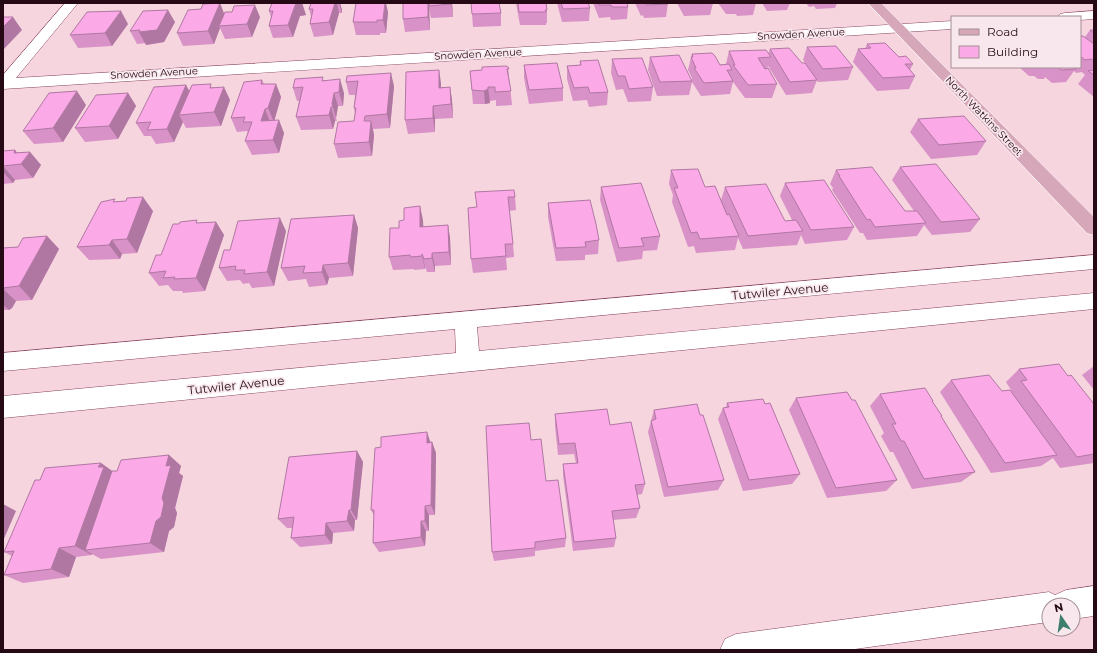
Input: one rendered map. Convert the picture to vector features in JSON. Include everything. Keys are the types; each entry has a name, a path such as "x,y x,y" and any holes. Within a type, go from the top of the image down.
{"main road":[{"name":"North Watkins Street","path":"874,3 1094,228"}],"street":[{"path":"3,83 72,3"},
{"path":"1080,16 1094,15"},
{"name":"Snowden Avenue","path":"3,83 951,25"},
{"name":"Tutwiler Avenue","path":"3,362 1094,262"},
{"name":"Tutwiler Avenue","path":"3,408 1094,300"},
{"path":"466,320 468,362"},
{"path":"1081,603 1094,601"},
{"path":"736,650 1041,608"}],"building":[{"path":"220,3 208,31 177,33 188,10 201,9 203,4"},
{"path":"272,3 296,3 288,25 269,26 273,11 269,11"},
{"path":"311,3 335,3 329,22 310,24 313,9 309,9"},
{"path":"356,3 385,3 383,20 377,20 377,22 353,22"},
{"path":"403,3 428,3 428,17 403,19"},
{"path":"429,3 451,3 451,4 429,6"},
{"path":"471,3 499,3 501,13 472,14"},
{"path":"518,3 546,3 547,10 545,10 546,12 519,12"},
{"path":"561,3 588,3 590,8 563,9"},
{"path":"599,3 627,3 628,7 612,7 611,5 599,5"},
{"path":"645,3 667,3 668,4 646,5"},
{"path":"255,5 247,24 219,26 225,12 232,12 234,6"},
{"path":"168,10 157,30 139,32 140,30 130,31 143,11"},
{"path":"121,11 105,33 70,35 87,12"},
{"path":"3,17 13,17 3,27"},
{"path":"1081,36 1094,44 1094,61 1091,59 1085,60 1081,57"},
{"path":"885,43 899,57 906,56 913,64 905,64 915,76 883,78 858,49 871,48 867,44"},
{"path":"836,46 853,67 823,69 807,47"},
{"path":"789,48 802,63 805,63 817,80 790,82 770,49"},
{"path":"766,50 771,57 758,58 765,69 768,68 777,84 748,85 733,65 735,65 729,51"},
{"path":"712,53 720,65 729,64 732,70 727,70 733,81 704,83 694,68 696,68 691,57 693,57 692,54"},
{"path":"679,55 692,81 660,82 650,57"},
{"path":"642,58 653,87 629,89 625,76 618,76 612,59"},
{"path":"598,60 608,92 590,93 588,87 574,88 567,66 581,65 580,61"},
{"path":"557,63 563,88 529,90 524,65"},
{"path":"506,66 509,69 507,69 511,91 495,92 495,87 488,87 488,89 484,91 472,90 470,71 482,70 482,67"},
{"path":"1059,68 1076,69 1061,70"},
{"path":"439,70 439,88 450,87 451,104 433,106 433,118 405,120 406,72"},
{"path":"1094,70 1094,75 1088,71"},
{"path":"391,73 387,114 365,116 364,121 371,121 369,142 334,144 338,122 354,121 356,108 354,108 358,81 346,82 347,76"},
{"path":"323,77 322,81 340,79 339,92 334,93 332,104 333,107 331,107 329,115 296,117 303,87 293,88 295,79"},
{"path":"262,80 261,84 276,84 268,108 265,109 261,121 279,120 273,140 245,141 252,122 243,122 245,117 231,118 244,82"},
{"path":"211,84 210,88 224,87 214,112 179,115 192,85"},
{"path":"186,85 167,129 147,130 151,122 136,123 154,87"},
{"path":"77,91 53,128 23,131 49,93"},
{"path":"128,93 109,126 75,128 96,95"},
{"path":"964,116 986,141 939,145 918,119"},
{"path":"15,150 14,153 30,152 21,164 3,166 3,151"},
{"path":"936,164 980,219 941,222 900,167"},
{"path":"872,167 905,211 917,211 926,223 875,227 870,219 867,220 836,170"},
{"path":"698,169 705,187 715,186 727,215 729,214 739,236 700,239 697,232 691,233 674,188 678,188 671,170"},
{"path":"824,180 854,227 811,230 785,183"},
{"path":"641,183 660,236 641,238 644,246 619,248 601,187"},
{"path":"766,184 785,221 796,220 803,231 748,236 725,187"},
{"path":"514,190 515,197 508,197 513,244 505,244 506,256 471,259 468,208 477,207 475,192"},
{"path":"143,197 127,239 112,240 109,245 77,247 101,202 115,199 113,202 126,201 127,198"},
{"path":"590,200 599,240 585,242 586,247 556,248 548,203"},
{"path":"420,206 420,227 448,225 449,252 432,253 432,258 424,259 422,254 422,256 411,257 410,255 389,257 390,228 399,228 399,221 404,220 404,208"},
{"path":"354,215 348,263 323,265 322,272 303,273 305,266 281,268 291,219"},
{"path":"280,218 267,272 244,274 245,270 235,270 236,266 219,268 224,250 230,250 238,221"},
{"path":"197,220 196,223 216,222 196,278 163,278 166,271 149,273 156,255 161,255 173,224"},
{"path":"47,236 19,286 3,288 3,248 18,247 23,238"},
{"path":"1059,364 1068,376 1071,375 1094,404 1094,454 1077,457 1021,381 1027,380 1019,369"},
{"path":"989,375 1002,391 1010,390 1057,455 1005,463 951,380"},
{"path":"925,388 975,472 924,479 904,441 901,441 892,424 896,424 880,394"},
{"path":"847,392 852,400 855,400 897,480 836,488 796,398"},
{"path":"763,399 765,404 770,403 800,474 749,480 723,408 729,407 727,403"},
{"path":"697,404 700,415 703,415 724,480 668,487 651,421 656,419 654,410"},
{"path":"607,409 610,425 631,422 645,484 635,485 640,508 612,511 616,538 574,542 563,464 578,463 575,443 559,444 555,414"},
{"path":"529,423 531,440 541,439 546,481 558,480 566,538 535,542 535,548 492,552 486,426"},
{"path":"427,432 427,443 432,442 431,505 425,506 425,521 421,521 421,537 373,543 374,510 371,510 375,448 381,447 381,437"},
{"path":"357,451 351,510 349,510 347,521 326,523 325,535 291,538 294,517 278,519 289,457"},
{"path":"169,455 166,466 171,465 162,498 164,503 161,517 156,521 150,543 85,550 112,471 117,471 121,460"},
{"path":"101,463 98,467 104,467 75,546 59,548 51,569 4,575 14,551 4,552 35,480 40,480 45,468"}]}
